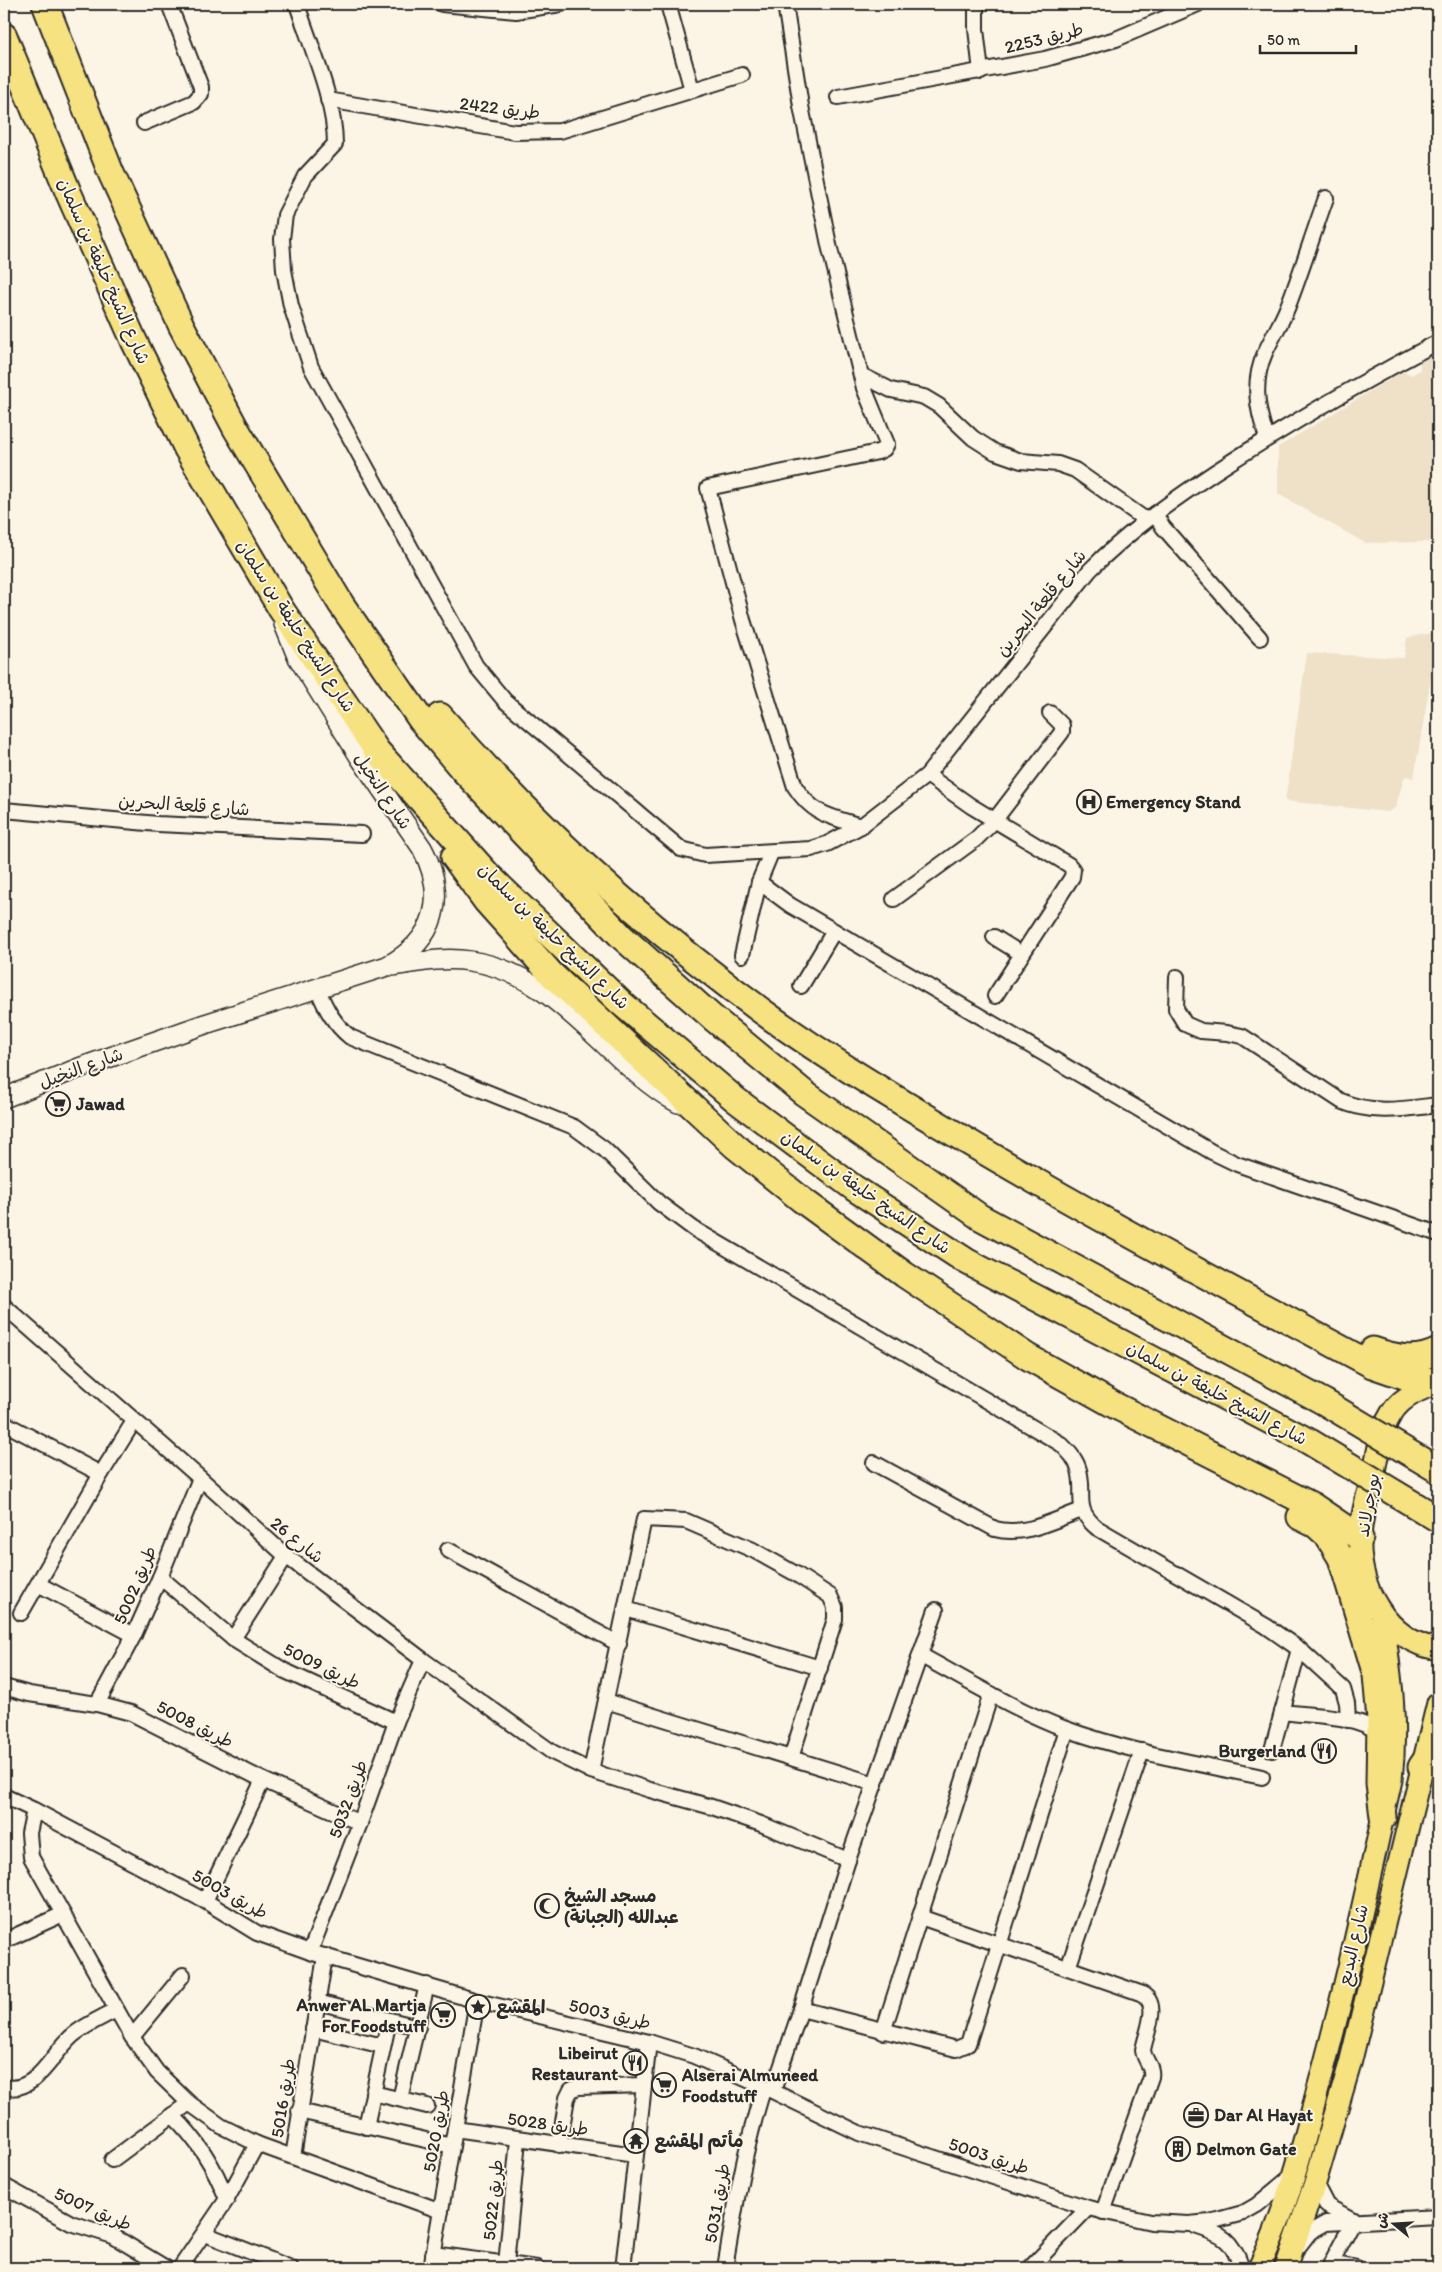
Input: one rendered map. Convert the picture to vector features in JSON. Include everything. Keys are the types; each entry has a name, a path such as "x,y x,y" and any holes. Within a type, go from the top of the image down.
{"highway":[{"path":"45,4 111,172 181,326 234,427 341,604 421,720 463,770 519,830 622,937 713,1018 804,1094 980,1217 1324,1402 1438,1470"},
{"name":"شارع الشيخ خليفة بن سلمان","path":"4,36 69,194 134,341 187,449 281,609 383,758 489,876 620,1002 736,1100 854,1188 966,1261 1310,1442 1438,1519"},
{"path":"341,604 474,755 573,854 675,944 771,1018 890,1095 1015,1171 1372,1365 1404,1376 1438,1383"},
{"path":"383,758 486,901 554,976 698,1113 735,1146 802,1200 905,1275 989,1332 1116,1406 1313,1506 1360,1538"},
{"path":"1279,1315 1296,1316 1388,1356 1419,1358 1438,1351"},
{"path":"1229,1464 1236,1475 1254,1491 1316,1526 1327,1536 1346,1570 1376,1675 1380,1734 1379,1784 1383,1817"},
{"path":"1422,1767 1438,1742"}],"main road":[{"name":"بورجرلاند","path":"1438,1383 1406,1398 1390,1415 1383,1430 1362,1520 1360,1538 1360,1557 1376,1607 1405,1636 1420,1644 1438,1649"},
{"name":"شارع البديع","path":"1259,2268 1280,2217 1294,2175 1328,2054 1391,1780 1395,1746 1392,1692 1382,1614"},
{"name":"شارع البديع","path":"1289,2261 1315,2183 1350,2064 1438,1703"}],"street":[{"path":"144,123 194,102 202,94 170,4"},
{"path":"297,4 328,100"},
{"path":"442,4 516,11 561,4"},
{"path":"668,4 692,90"},
{"path":"785,4 800,106 819,199 861,375 873,414 886,437 886,444 884,449 708,488 743,620 795,787 804,801 825,816 861,826"},
{"name":"طريق 2253","path":"976,4 976,29 981,72"},
{"name":"طريق 2253","path":"838,97 1045,59 1116,39 1198,4"},
{"name":"طريق 2422","path":"328,100 514,132 537,133 560,131 742,75"},
{"name":"شارع قلعة البحرين","path":"328,100 335,132 335,144 305,176 285,215 282,238 284,270 291,306 311,367 476,666 505,701 681,849 705,855 772,853 810,849 827,844 861,826 927,775 1090,570 1113,547 1150,517 1267,438 1438,342"},
{"path":"1267,438 1258,414 1256,399 1259,369 1288,306 1326,198"},
{"path":"861,375 891,390 924,397 939,406 973,438 995,452 1021,461 1058,464 1075,470 1150,517 1163,527 1260,638"},
{"name":"شارع النخيل","path":"4,1098 107,1058 205,1024 318,990 387,966 403,958 427,932 433,915 436,897 432,871 422,848 361,759 297,656 290,642 281,609"},
{"path":"894,899 968,846 994,821 1062,732 1062,725 1050,713"},
{"path":"927,775 994,821 1069,865 1073,870 1072,877 1020,953 995,996"},
{"name":"شارع قلعة البحرين","path":"4,810 158,824 362,834"},
{"path":"742,954 759,882 772,853"},
{"path":"759,882 779,898 1212,1152 1238,1164 1438,1234"},
{"path":"801,986 834,930"},
{"path":"994,937 1020,953"},
{"name":"شارع النخيل","path":"387,966 440,960 470,961 498,968 526,979 550,996 651,1086 698,1113"},
{"path":"1177,977 1176,1009 1180,1017 1193,1029 1242,1036 1341,1101 1354,1106 1381,1111 1438,1105"},
{"path":"318,990 338,1028 350,1037 574,1127 604,1149 659,1203 694,1229 1061,1444 1072,1455 1079,1468 1082,1483 1082,1510 1088,1520 1097,1528 1266,1626 1299,1649 1342,1689 1352,1720"},
{"name":"شارع 26","path":"4,1306 286,1556 423,1660 552,1752 591,1771 761,1824 848,1860"},
{"path":"21,1613 101,1474 134,1421"},
{"path":"4,1423 101,1474"},
{"path":"874,1463 994,1528 1005,1531 1019,1531 1031,1528 1082,1510"},
{"name":"طريق 5002","path":"97,1704 134,1635 200,1478"},
{"path":"591,1771 644,1519 686,1521 753,1550 830,1596 835,1607 835,1619 791,1758"},
{"path":"448,1550 619,1644"},
{"path":"233,1638 286,1556"},
{"name":"طريق 5009","path":"160,1577 233,1638 283,1670 396,1722"},
{"path":"38,1584 134,1635"},
{"path":"626,1609 820,1668"},
{"name":"طريق 5031","path":"725,2268 751,2127 769,2089 801,2009 848,1860 936,1610"},
{"path":"1272,1750 1299,1649"},
{"path":"920,1655 991,1694 1067,1729 1142,1752 1262,1777"},
{"name":"طريق 5032","path":"310,1952 360,1823 396,1722 423,1660"},
{"name":"طريق 5008","path":"4,1687 29,1694 97,1704 131,1713 263,1780 360,1823"},
{"path":"883,2032 991,1694"},
{"path":"1352,1720 1369,1712 1378,1699"},
{"path":"606,1701 875,1784"},
{"path":"1282,1712 1352,1720 1369,1726 1380,1734"},
{"path":"801,2009 883,2032 956,2049 968,2044 1067,1729"},
{"path":"1068,1968 1142,1752"},
{"path":"205,1901 263,1780"},
{"name":"طريق 5003","path":"4,1796 205,1901 257,1933 310,1952 477,2001 649,2042 694,2056 769,2089 859,2134 1088,2208 1151,2222 1189,2224 1227,2219 1257,2205 1294,2175"},
{"path":"34,1810 28,1833 31,1857 132,2037 158,2072 189,2103 221,2126 257,2144 441,2211"},
{"path":"4,1941 63,1914"},
{"path":"920,1917 1140,1993 1145,1995 1151,2003 1151,2014 1143,2050 1144,2056 1152,2069 1151,2077 1103,2212"},
{"name":"طريق 5016","path":"292,2157 325,1956"},
{"path":"132,2037 183,1975"},
{"path":"400,2099 427,1986"},
{"name":"طريق 5020","path":"432,2261 477,2001"},
{"path":"317,2002 418,2027"},
{"path":"4,2087 13,2089 24,2087 33,2081 71,2037 93,2022 116,2010"},
{"path":"366,2127 389,2020"},
{"path":"313,2029 383,2046"},
{"path":"623,2268 649,2042"},
{"path":"559,2145 567,2098 571,2090 578,2087 644,2085"},
{"path":"373,2093 427,2106"},
{"path":"112,2160 189,2103"},
{"path":"299,2111 452,2146"},
{"path":"172,2115 206,2153 218,2175 227,2199"},
{"name":"طريق 5028","path":"455,2129 518,2140 635,2155"},
{"name":"طريق 5022","path":"506,2264 518,2140"},
{"path":"180,2268 205,2234 227,2199 257,2144"},
{"path":"1315,2183 1327,2206 1354,2220"},
{"name":"طريق 5007","path":"4,2186 71,2223 113,2236 166,2268"},
{"path":"1030,2268 1088,2208"},
{"path":"1289,2261 1314,2228 1326,2223 1438,2217"},
{"path":"1354,2220 1331,2263 1357,2268"},
{"name":"طريق 5003","path":"1189,2224 1222,2236 1232,2244 1242,2268"},
{"path":"205,2234 291,2268"},
{"path":"432,2261 506,2264 536,2268"}],"shaded area":[{"path":"1438,353 1438,672 1432,671 1414,778 1405,776 1395,808 1388,812 1285,801 1307,653 1404,658 1407,638 1431,633 1432,542 1365,543 1278,494 1278,447 1403,371 1412,375 1420,370 1420,362"}],"green space":[{"path":"1087,791 1099,803 1091,810 1079,799"}],"place":[{"name":"Emergency Stand","path":"1089,802"},
{"name":"Jawad","path":"58,1104"},
{"name":"Burgerland","path":"1324,1751"},
{"name":"مسجد الشيخ عبدالله (الجبانة)","path":"547,1906"},
{"name":"المقشع","path":"478,2007"},
{"name":"Anwer AL Martja For Foodstuff","path":"443,2015"},
{"name":"Libeirut Restaurant","path":"635,2063"},
{"name":"Alserai Almuneed Foodstuff","path":"664,2085"},
{"name":"Dar Al Hayat","path":"1196,2115"},
{"name":"مأتم المقشع","path":"636,2141"},
{"name":"Delmon Gate","path":"1178,2149"}]}
